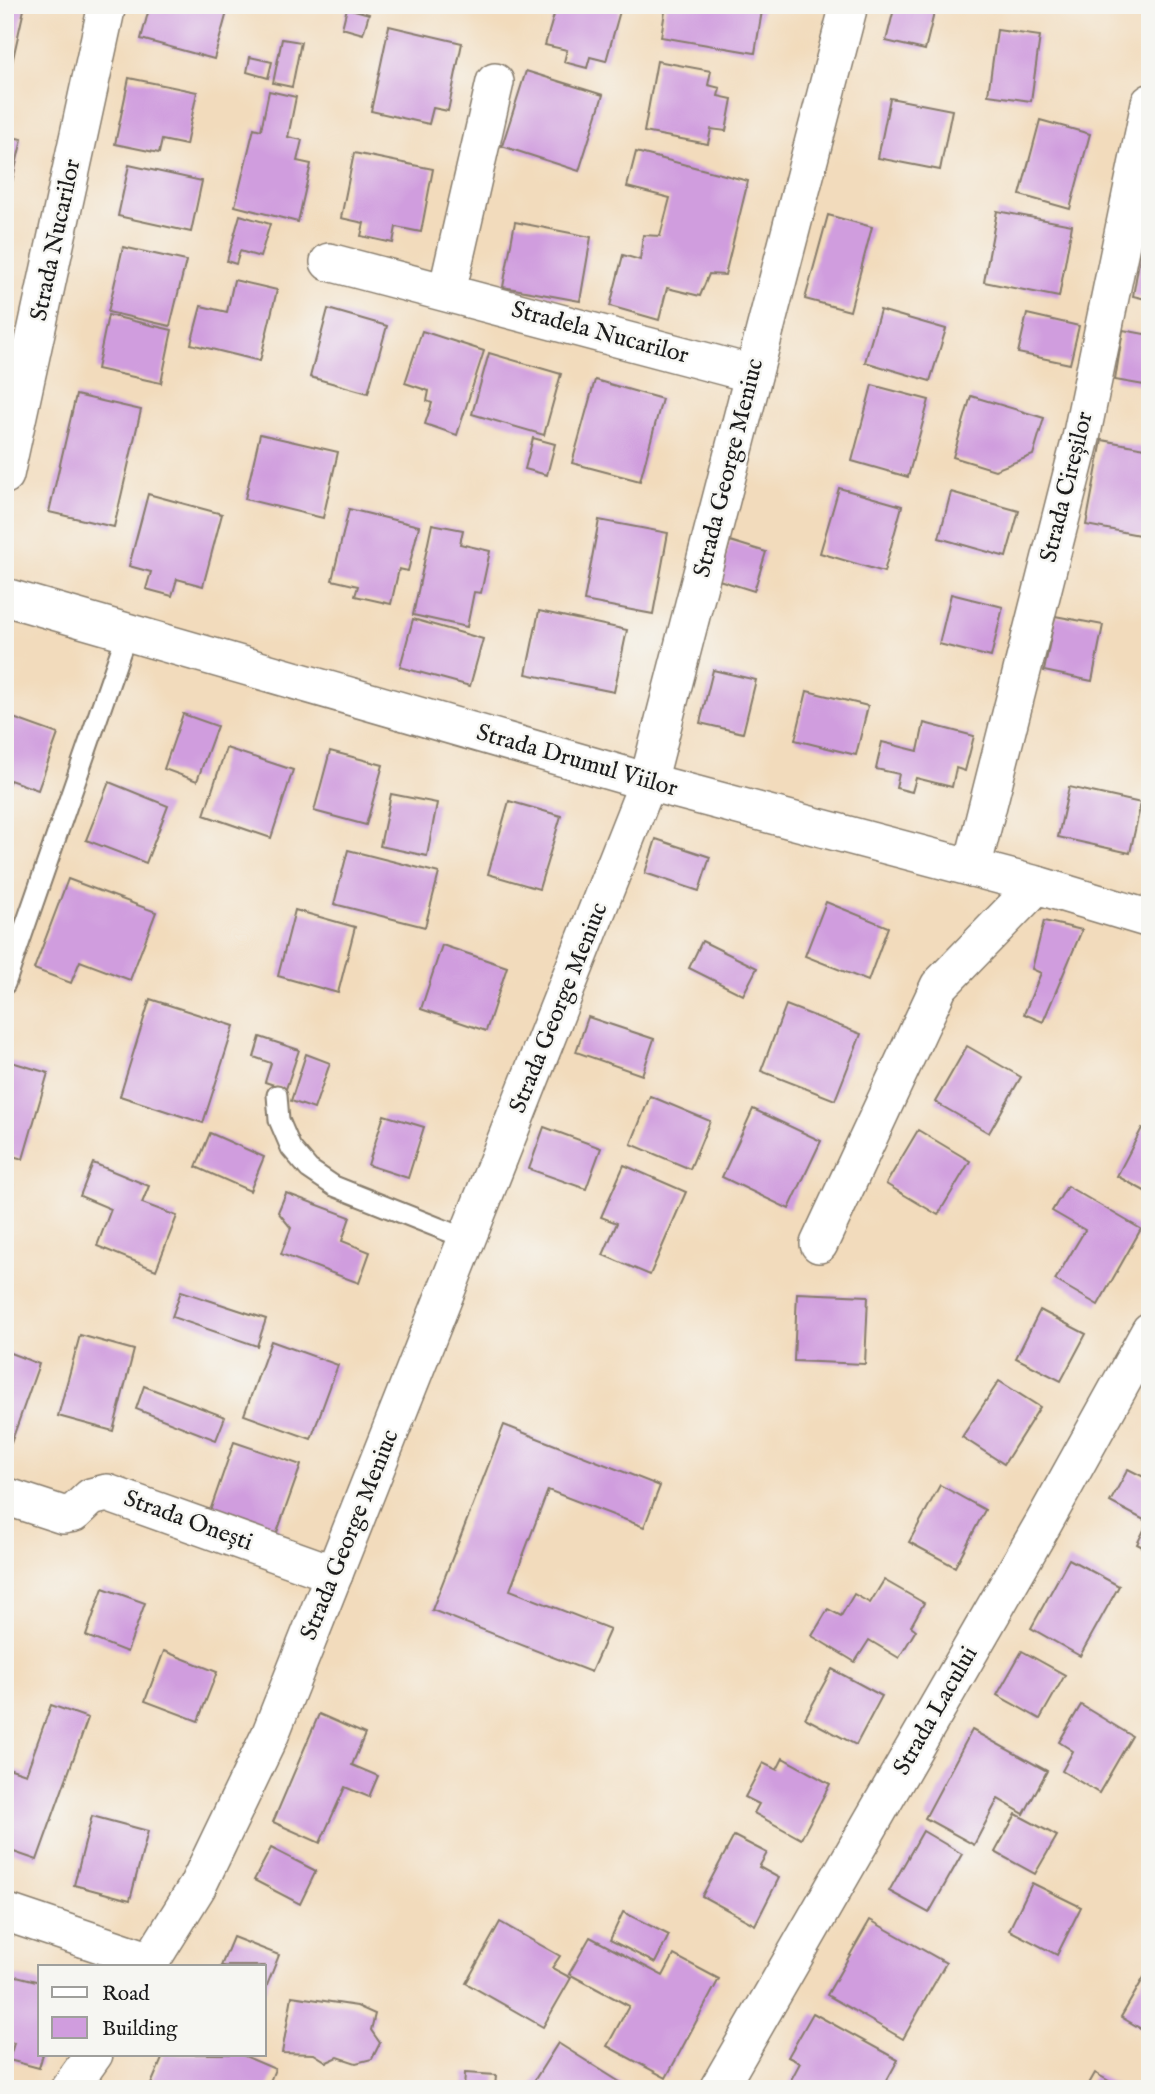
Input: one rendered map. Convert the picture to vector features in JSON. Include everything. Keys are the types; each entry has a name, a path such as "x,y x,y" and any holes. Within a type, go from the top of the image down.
{"street":[{"name":"Strada Nucarilor","path":"5,475 107,5"},
{"name":"Strada George Meniuc","path":"149,1964 197,1887 270,1735 648,782 849,5"},
{"path":"447,292 495,82"},
{"name":"Strada Cireșilor","path":"972,868 1081,438 1150,103"},
{"name":"Stradela Nucarilor","path":"329,262 753,374"},
{"name":"Strada Drumul Viilor","path":"5,597 648,782 1037,885 1150,919"},
{"path":"818,1244 939,986 1037,885"},
{"name":"Strada Lacului","path":"718,2089 1043,1524 1150,1331"},
{"name":"Strada Onești","path":"5,1496 63,1515 74,1513 91,1497 107,1493 334,1574"},
{"path":"5,1912 149,1964"},
{"path":"69,2089 93,2056"}],"lane":[{"path":"5,984 127,633"},
{"path":"277,1095 279,1120 291,1148 309,1169 334,1186 467,1239"}],"building":[{"path":"5,5 25,5 12,63 5,62"},
{"path":"150,5 229,5 214,59 141,39"},
{"path":"557,5 600,5 620,11 606,61 590,57 587,68 564,62 567,50 545,45"},
{"path":"666,5 763,5 755,53 661,37"},
{"path":"895,5 936,5 925,50 886,41"},
{"path":"347,8 369,14 363,34 342,28"},
{"path":"389,26 462,43 448,111 433,108 429,124 371,111"},
{"path":"997,30 1040,36 1031,101 988,95"},
{"path":"282,39 301,42 292,87 273,83"},
{"path":"250,57 272,62 268,78 247,72"},
{"path":"657,61 711,71 708,85 720,88 718,96 732,99 726,131 711,129 708,144 644,132"},
{"path":"526,71 603,95 579,171 502,146"},
{"path":"129,78 197,92 186,145 162,140 159,153 115,144"},
{"path":"269,91 296,97 288,137 302,140 297,161 311,164 298,222 235,206 254,128 261,130"},
{"path":"890,98 952,110 940,170 878,158"},
{"path":"1040,120 1090,134 1070,209 1020,195"},
{"path":"5,136 22,139 6,208 5,208"},
{"path":"636,152 748,181 725,275 709,274 700,296 667,288 659,320 610,306 623,255 640,260 643,235 660,236 670,198 627,187"},
{"path":"354,153 433,169 421,232 396,227 393,243 361,236 364,223 341,218"},
{"path":"129,165 202,181 191,232 118,216"},
{"path":"997,211 1072,225 1059,297 984,282"},
{"path":"240,215 270,224 260,257 240,251 236,264 227,261"},
{"path":"828,215 872,227 850,311 805,299"},
{"path":"515,222 591,237 580,301 503,287"},
{"path":"1143,239 1150,240 1150,300 1133,296"},
{"path":"123,247 186,261 170,326 108,312"},
{"path":"234,280 277,290 260,361 191,344 201,306 227,312"},
{"path":"328,309 387,326 368,393 310,377"},
{"path":"880,310 946,329 930,381 865,362"},
{"path":"1027,314 1079,326 1070,364 1018,353"},
{"path":"108,315 172,330 161,383 97,369"},
{"path":"1123,330 1150,335 1150,386 1115,380"},
{"path":"422,331 484,351 457,435 425,424 432,403 427,401 429,391 405,383"},
{"path":"489,353 561,374 544,435 472,414"},
{"path":"595,380 662,399 640,481 572,463"},
{"path":"872,385 929,400 908,477 852,461"},
{"path":"76,395 141,410 114,527 49,512"},
{"path":"971,396 1044,418 1033,455 995,470 953,457"},
{"path":"260,434 338,452 323,518 245,499"},
{"path":"533,438 555,444 547,475 525,469"},
{"path":"1102,440 1150,449 1150,537 1086,525"},
{"path":"839,488 902,506 884,572 820,553"},
{"path":"951,492 1019,511 1006,557 939,538"},
{"path":"148,494 222,514 203,586 177,579 172,596 146,589 151,572 129,566"},
{"path":"349,509 419,526 408,571 399,569 391,604 355,596 358,586 332,580"},
{"path":"599,520 668,533 653,614 584,601"},
{"path":"432,524 463,530 460,544 490,551 481,593 474,592 467,627 413,615"},
{"path":"730,541 766,552 754,591 719,580"},
{"path":"951,594 1003,607 991,657 939,644"},
{"path":"539,611 627,630 614,692 526,674"},
{"path":"1055,616 1103,625 1092,681 1044,671"},
{"path":"413,619 483,639 470,686 400,667"},
{"path":"713,670 756,680 743,733 700,723"},
{"path":"807,691 868,706 856,755 795,740"},
{"path":"183,714 217,726 197,781 164,769"},
{"path":"5,715 58,734 38,790 10,780 5,793"},
{"path":"924,723 974,736 965,771 956,768 952,787 916,778 912,792 896,788 899,774 876,769 882,742 918,751"},
{"path":"226,748 293,770 271,838 204,815"},
{"path":"330,751 383,765 366,825 314,811"},
{"path":"109,782 168,806 146,863 86,840"},
{"path":"1069,787 1141,803 1130,853 1058,837"},
{"path":"391,794 437,803 427,856 380,846"},
{"path":"509,801 561,816 539,889 488,874"},
{"path":"656,839 710,857 699,891 645,873"},
{"path":"348,850 439,873 425,927 334,904"},
{"path":"68,879 156,912 130,980 80,961 71,983 34,969"},
{"path":"826,902 888,927 868,981 805,956"},
{"path":"295,910 355,927 338,993 278,976"},
{"path":"1044,921 1082,930 1043,1022 1024,1014 1041,973 1032,969"},
{"path":"702,941 757,968 743,995 689,968"},
{"path":"442,945 507,967 486,1031 421,1009"},
{"path":"150,999 234,1026 203,1123 120,1096"},
{"path":"786,1005 861,1034 835,1100 761,1071"},
{"path":"588,1017 654,1039 642,1075 576,1052"},
{"path":"260,1037 299,1050 286,1089 265,1082 271,1063 254,1057"},
{"path":"967,1046 1021,1077 989,1133 935,1102"},
{"path":"306,1054 330,1063 314,1109 291,1101"},
{"path":"5,1060 48,1073 23,1159 5,1154"},
{"path":"650,1096 710,1121 690,1169 631,1144"},
{"path":"753,1109 821,1141 789,1209 722,1177"},
{"path":"384,1115 424,1127 408,1178 368,1165"},
{"path":"544,1127 601,1148 586,1189 529,1169"},
{"path":"1142,1128 1150,1132 1150,1194 1117,1176"},
{"path":"918,1130 970,1161 938,1215 886,1184"},
{"path":"210,1133 264,1157 250,1191 196,1167"},
{"path":"93,1163 149,1186 142,1203 177,1216 156,1270 97,1246 111,1209 80,1196"},
{"path":"624,1165 686,1192 650,1275 603,1255 617,1223 601,1217"},
{"path":"5,1182 13,1185 6,1205 5,1205"},
{"path":"1067,1186 1141,1229 1098,1305 1055,1280 1085,1230 1052,1211"},
{"path":"286,1193 350,1217 342,1241 370,1252 359,1283 281,1254 291,1228 278,1212"},
{"path":"181,1291 266,1319 257,1346 172,1317"},
{"path":"797,1293 868,1296 865,1364 794,1361"},
{"path":"1040,1310 1086,1334 1061,1381 1016,1358"},
{"path":"80,1335 134,1350 113,1431 58,1416"},
{"path":"271,1341 338,1365 311,1439 244,1415"},
{"path":"5,1351 39,1364 11,1443 5,1441"},
{"path":"999,1381 1040,1407 1004,1464 962,1437"},
{"path":"144,1386 225,1417 216,1440 136,1409"},
{"path":"504,1425 660,1486 644,1527 548,1490 510,1590 610,1629 591,1672 432,1610"},
{"path":"234,1442 301,1465 275,1538 209,1514"},
{"path":"1128,1469 1150,1480 1150,1551 1137,1544 1148,1522 1110,1502"},
{"path":"940,1485 985,1510 955,1567 909,1542"},
{"path":"1069,1559 1119,1586 1080,1656 1031,1628"},
{"path":"884,1580 924,1603 911,1626 916,1630 899,1658 869,1640 855,1662 812,1636 828,1609 841,1616 854,1594 870,1603"},
{"path":"103,1588 145,1603 127,1652 86,1636"},
{"path":"164,1651 217,1672 198,1721 145,1701"},
{"path":"1022,1651 1065,1675 1040,1719 997,1695"},
{"path":"832,1669 882,1696 856,1745 805,1718"},
{"path":"51,1705 88,1718 37,1860 5,1849 5,1767 26,1774"},
{"path":"1081,1705 1132,1736 1099,1793 1062,1771 1073,1751 1059,1742"},
{"path":"319,1714 365,1734 352,1765 378,1776 369,1797 345,1787 320,1843 273,1822"},
{"path":"972,1730 1047,1771 1024,1814 998,1799 974,1845 925,1818"},
{"path":"783,1758 830,1784 801,1839 754,1813 759,1804 745,1797 763,1763 777,1770"},
{"path":"1016,1814 1057,1836 1035,1874 995,1852"},
{"path":"92,1816 148,1831 130,1900 74,1885"},
{"path":"923,1831 962,1854 929,1913 889,1891"},
{"path":"734,1836 767,1853 759,1867 779,1878 755,1925 702,1896"},
{"path":"271,1848 316,1871 300,1904 254,1880"},
{"path":"1032,1883 1081,1907 1057,1955 1009,1930"},
{"path":"623,1912 669,1935 655,1963 610,1940"},
{"path":"870,1920 946,1963 903,2039 827,1995"},
{"path":"500,1922 560,1956 552,1968 571,1978 543,2027 466,1983"},
{"path":"233,1937 279,1955 266,1988 266,1965 221,1965"},
{"path":"590,1937 663,1976 674,1955 719,1979 666,2078 607,2046 629,2006 569,1974"},
{"path":"1150,1967 1150,2034 1121,2017"},
{"path":"5,1973 38,1981 38,2056 42,2056 39,2068 9,2060 14,2043 5,2041"},
{"path":"292,1996 357,2006 375,2014 371,2030 380,2043 372,2059 356,2063 338,2057 327,2062 314,2054 282,2053"},
{"path":"813,2013 898,2060 882,2089 786,2089 800,2063 788,2057"},
{"path":"558,2043 631,2089 529,2089"},
{"path":"163,2056 245,2056 275,2069 267,2089 149,2089"},
{"path":"465,2073 496,2075 495,2089 464,2089"},
{"path":"1095,2073 1123,2089 1086,2089"}]}
